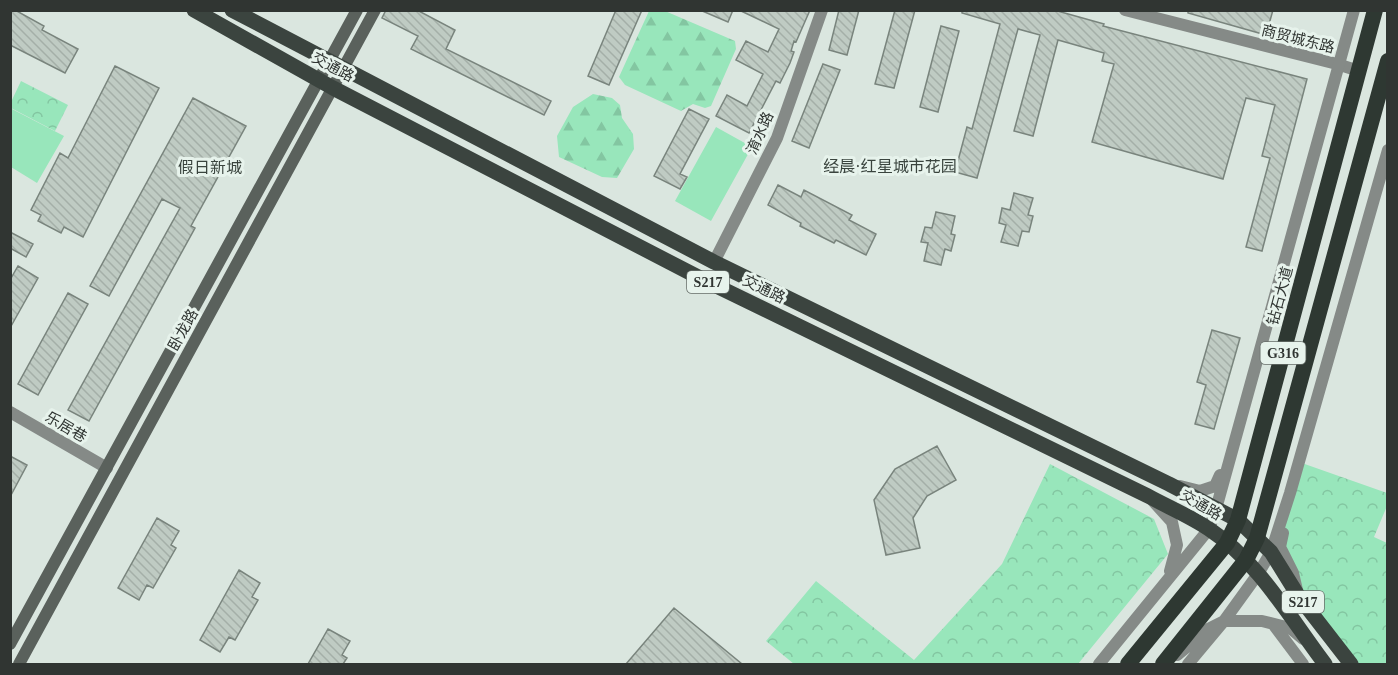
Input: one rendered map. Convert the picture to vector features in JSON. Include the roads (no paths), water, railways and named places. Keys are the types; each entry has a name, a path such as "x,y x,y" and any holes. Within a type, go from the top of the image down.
{"highway":[{"name":"钻石大道","path":"1128,664 1227,543 1238,520 1376,10"},
{"name":"G316","path":"1164,664 1246,560 1257,538 1388,61"}],"main road":[{"name":"交通路","path":"194,10 333,88 702,279 1148,496 1209,529 1227,543"},
{"name":"交通路","path":"232,10 714,262 1169,484 1238,520 1257,538"},
{"name":"卧龙路","path":"19,664 333,88 336,66 357,10"},
{"name":"卧龙路","path":"10,644 319,80 336,66 375,10"},
{"name":"S217","path":"1257,538 1271,552 1299,597 1351,664"},
{"name":"S217","path":"1227,543 1258,574 1325,664"}],"street":[{"name":"淯水路","path":"714,262 777,138 822,10"},
{"name":"商贸城东路","path":"1125,10 1359,71"},
{"path":"1099,664 1209,529 1353,10"},
{"path":"1188,664 1224,621 1271,552 1388,150"},
{"path":"1338,240 1360,247"},
{"path":"1276,289 1299,295"},
{"name":"乐居巷","path":"10,412 107,468"},
{"path":"1169,484 1200,491 1215,486 1232,452"},
{"path":"1290,493 1280,547 1293,573 1299,597"},
{"path":"1148,496 1172,522 1177,545 1173,566 1162,586"},
{"path":"1164,664 1210,628 1224,621 1262,621 1290,628 1311,646"},
{"path":"1273,624 1303,664"}],"district":[{"name":"经晨·红星城市花园","path":"890,166"},
{"name":"假日新城","path":"210,167"}]}
